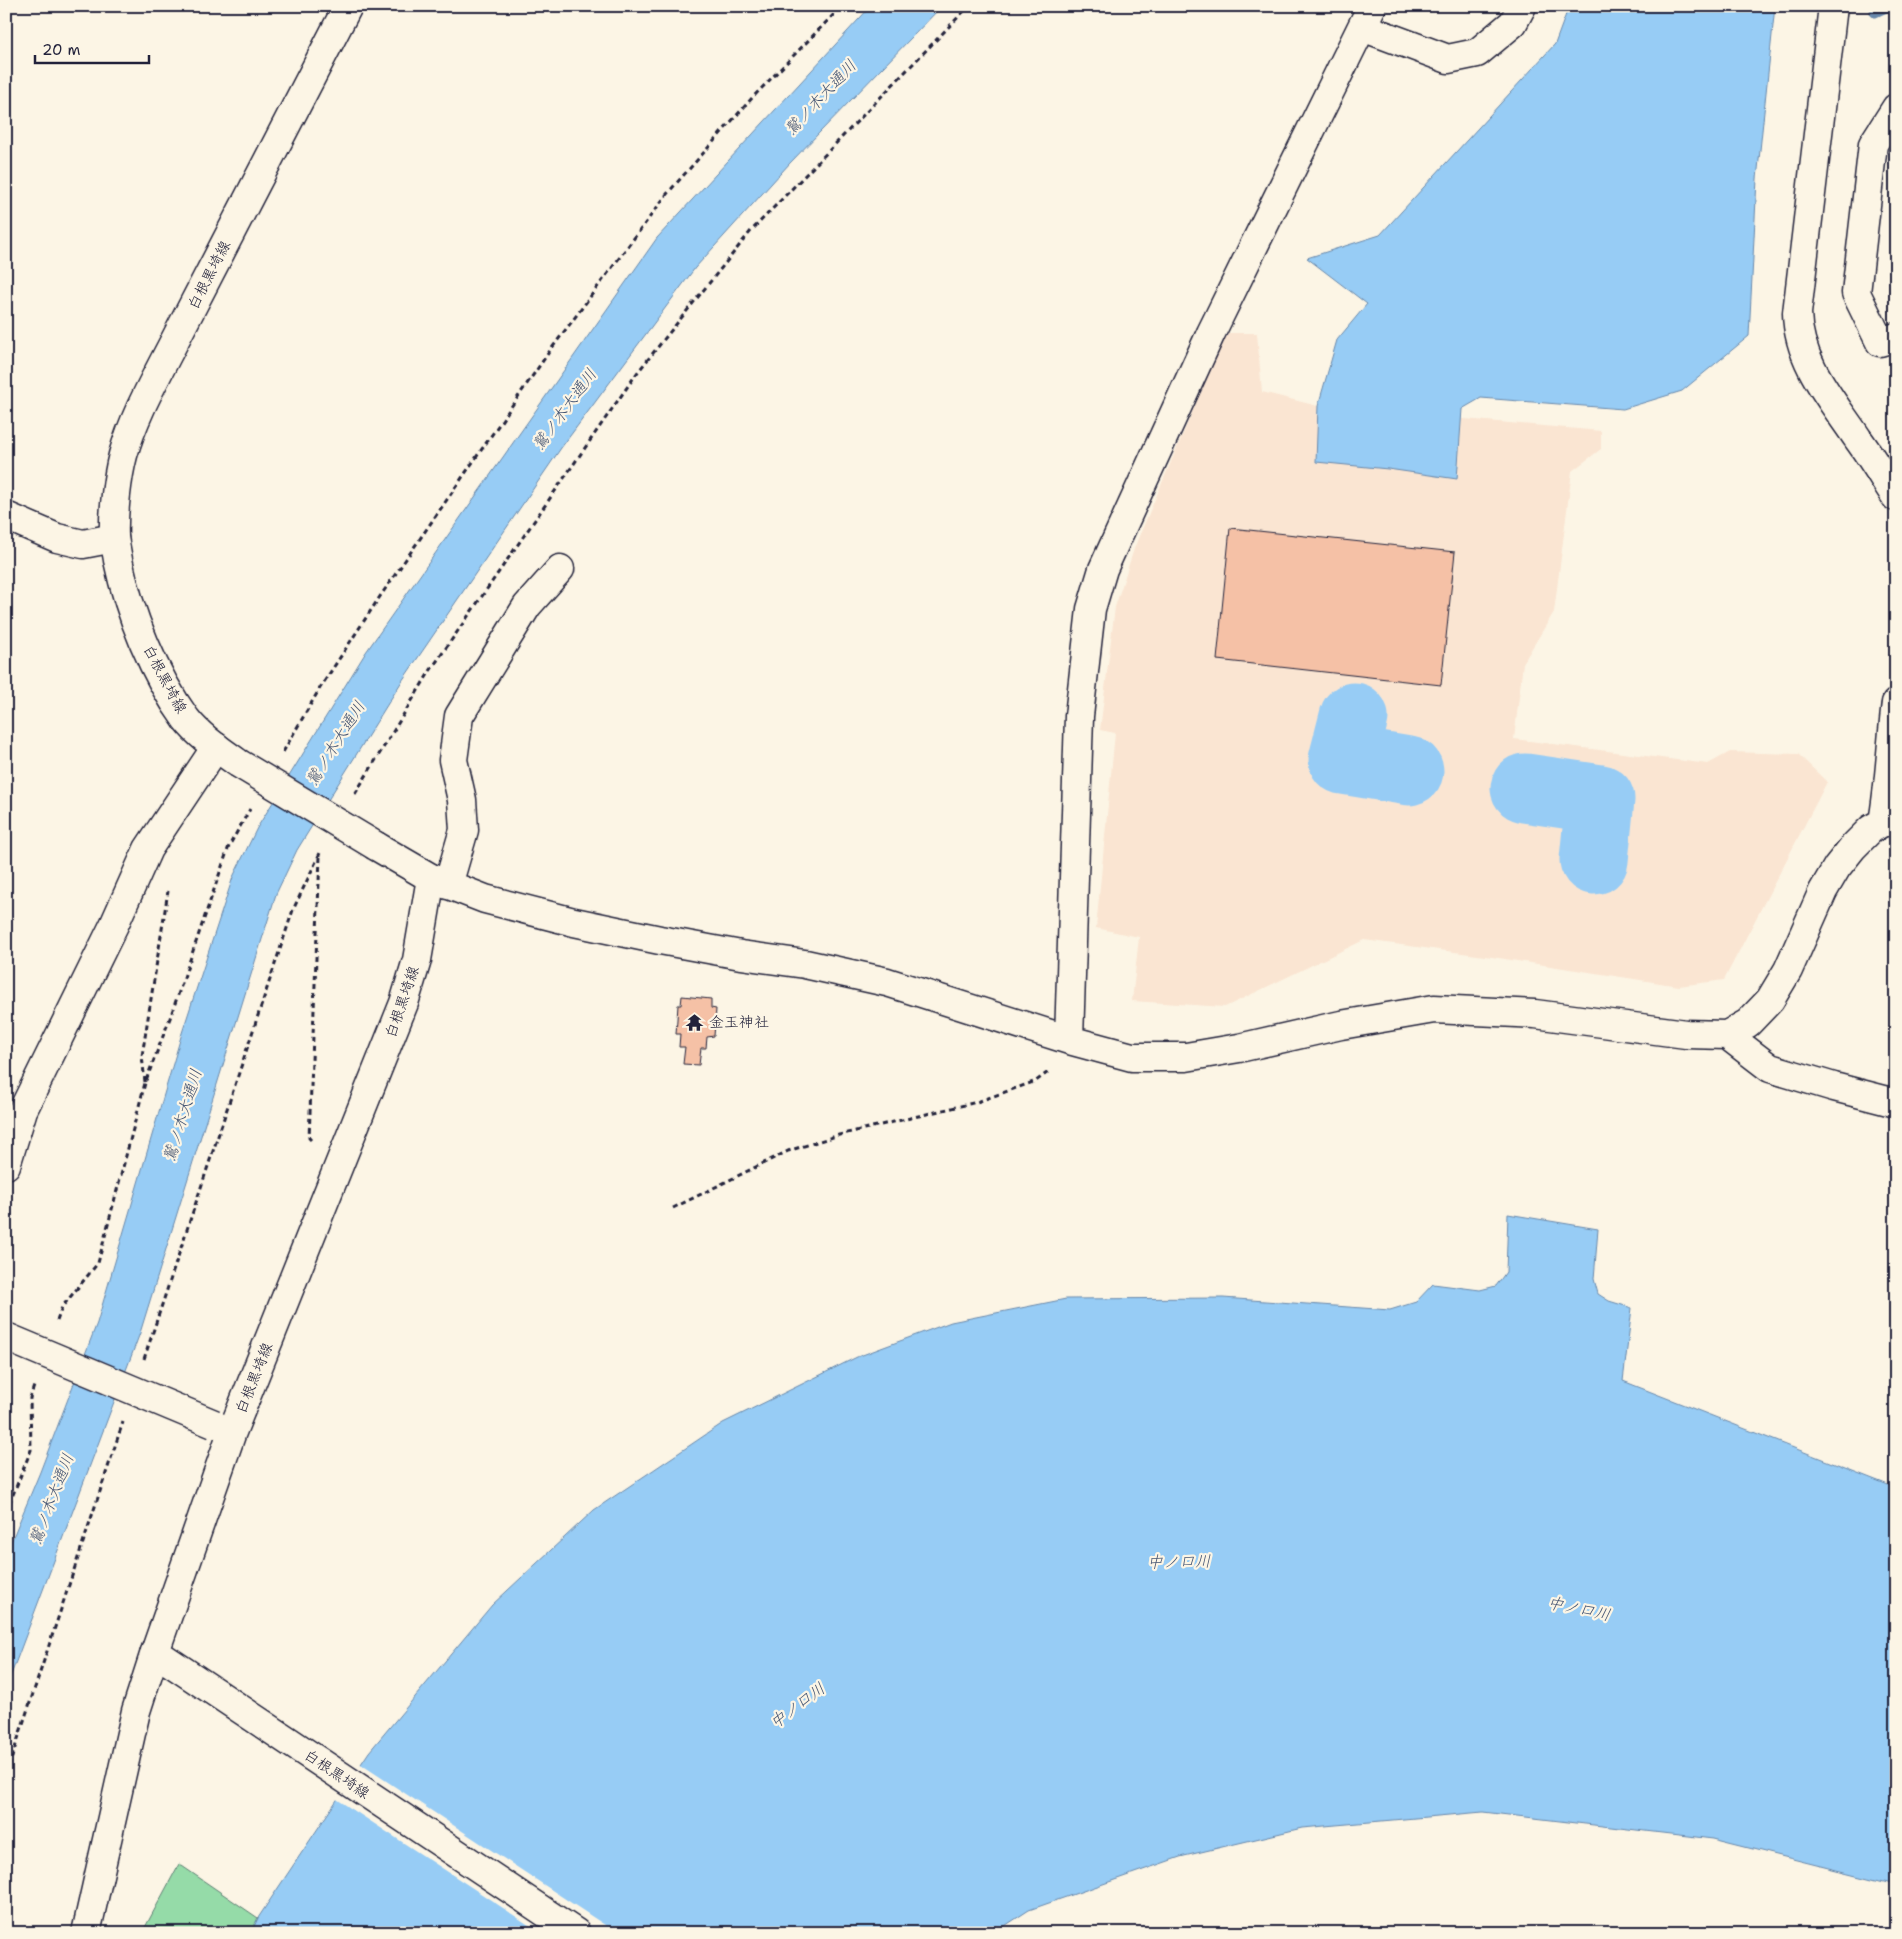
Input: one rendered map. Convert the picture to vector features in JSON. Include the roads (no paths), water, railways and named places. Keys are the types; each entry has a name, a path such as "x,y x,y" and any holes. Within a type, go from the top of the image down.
{"main road":[{"name":"白根黒埼線","path":"348,6 133,423 122,456 116,500 114,538 123,582 140,634 164,682 187,720 216,747 238,763 376,846 440,881 404,1003 338,1168 223,1428 155,1652 576,1933"},
{"path":"1069,1040 1078,716 1091,609 1103,569 1211,333 1367,16 1448,59 1477,53 1513,23 1522,6"},
{"path":"1833,6 1797,313 1798,330 1811,371 1896,497"},
{"path":"1896,108 1873,144 1856,293 1880,342 1896,337"},
{"path":"6,516 57,538 83,544 114,538"},
{"path":"560,569 527,606 459,716 453,760 462,800 464,830 440,881 485,899 574,922 732,954 805,964 887,982 1069,1040 1132,1057 1186,1057 1239,1048 1340,1025 1434,1009 1535,1014 1686,1034 1727,1035 1748,1023 1770,1000 1788,970 1823,890 1837,867 1871,829 1889,822 1892,785 1889,763 1896,703"},
{"path":"6,1165 12,1126 23,1110 114,925 148,849 216,747"},
{"path":"1727,1035 1770,1068 1896,1103"},
{"path":"6,1337 223,1428"},
{"path":"86,1933 136,1711 155,1652"}],"water":[{"name":"鷲ノ木大通川","path":"871,6 942,6 790,163 695,268 561,448 402,681 297,850 276,894 140,1333 6,1688 6,1554 40,1472 97,1323 182,1033 233,877 257,828 366,652 657,238"},
{"path":"1569,6 1775,6 1757,179 1749,336 1682,391 1623,409 1481,398 1462,409 1457,479 1388,469 1316,462 1318,406 1337,340 1367,304 1307,258 1380,235 1555,44"},
{"name":"中ノ口川","path":"1508,1214 1598,1229 1594,1279 1598,1294 1609,1301 1632,1308 1623,1381 1896,1488 1896,1885 1713,1839 1483,1812 1302,1828 1180,1857 1029,1910 994,1933 251,1933 258,1918 369,1752 492,1605 594,1510 723,1423 857,1357 951,1322 1066,1299 1223,1298 1390,1310 1416,1302 1433,1284 1480,1290 1496,1286 1506,1272"}],"waterway":[{"path":"1875,12 1888,6"},
{"path":"1354,717 1343,760 1409,771"},
{"path":"1525,788 1600,799 1594,860"}],"place":[{"name":"金玉神社","path":"695,1022"}]}
